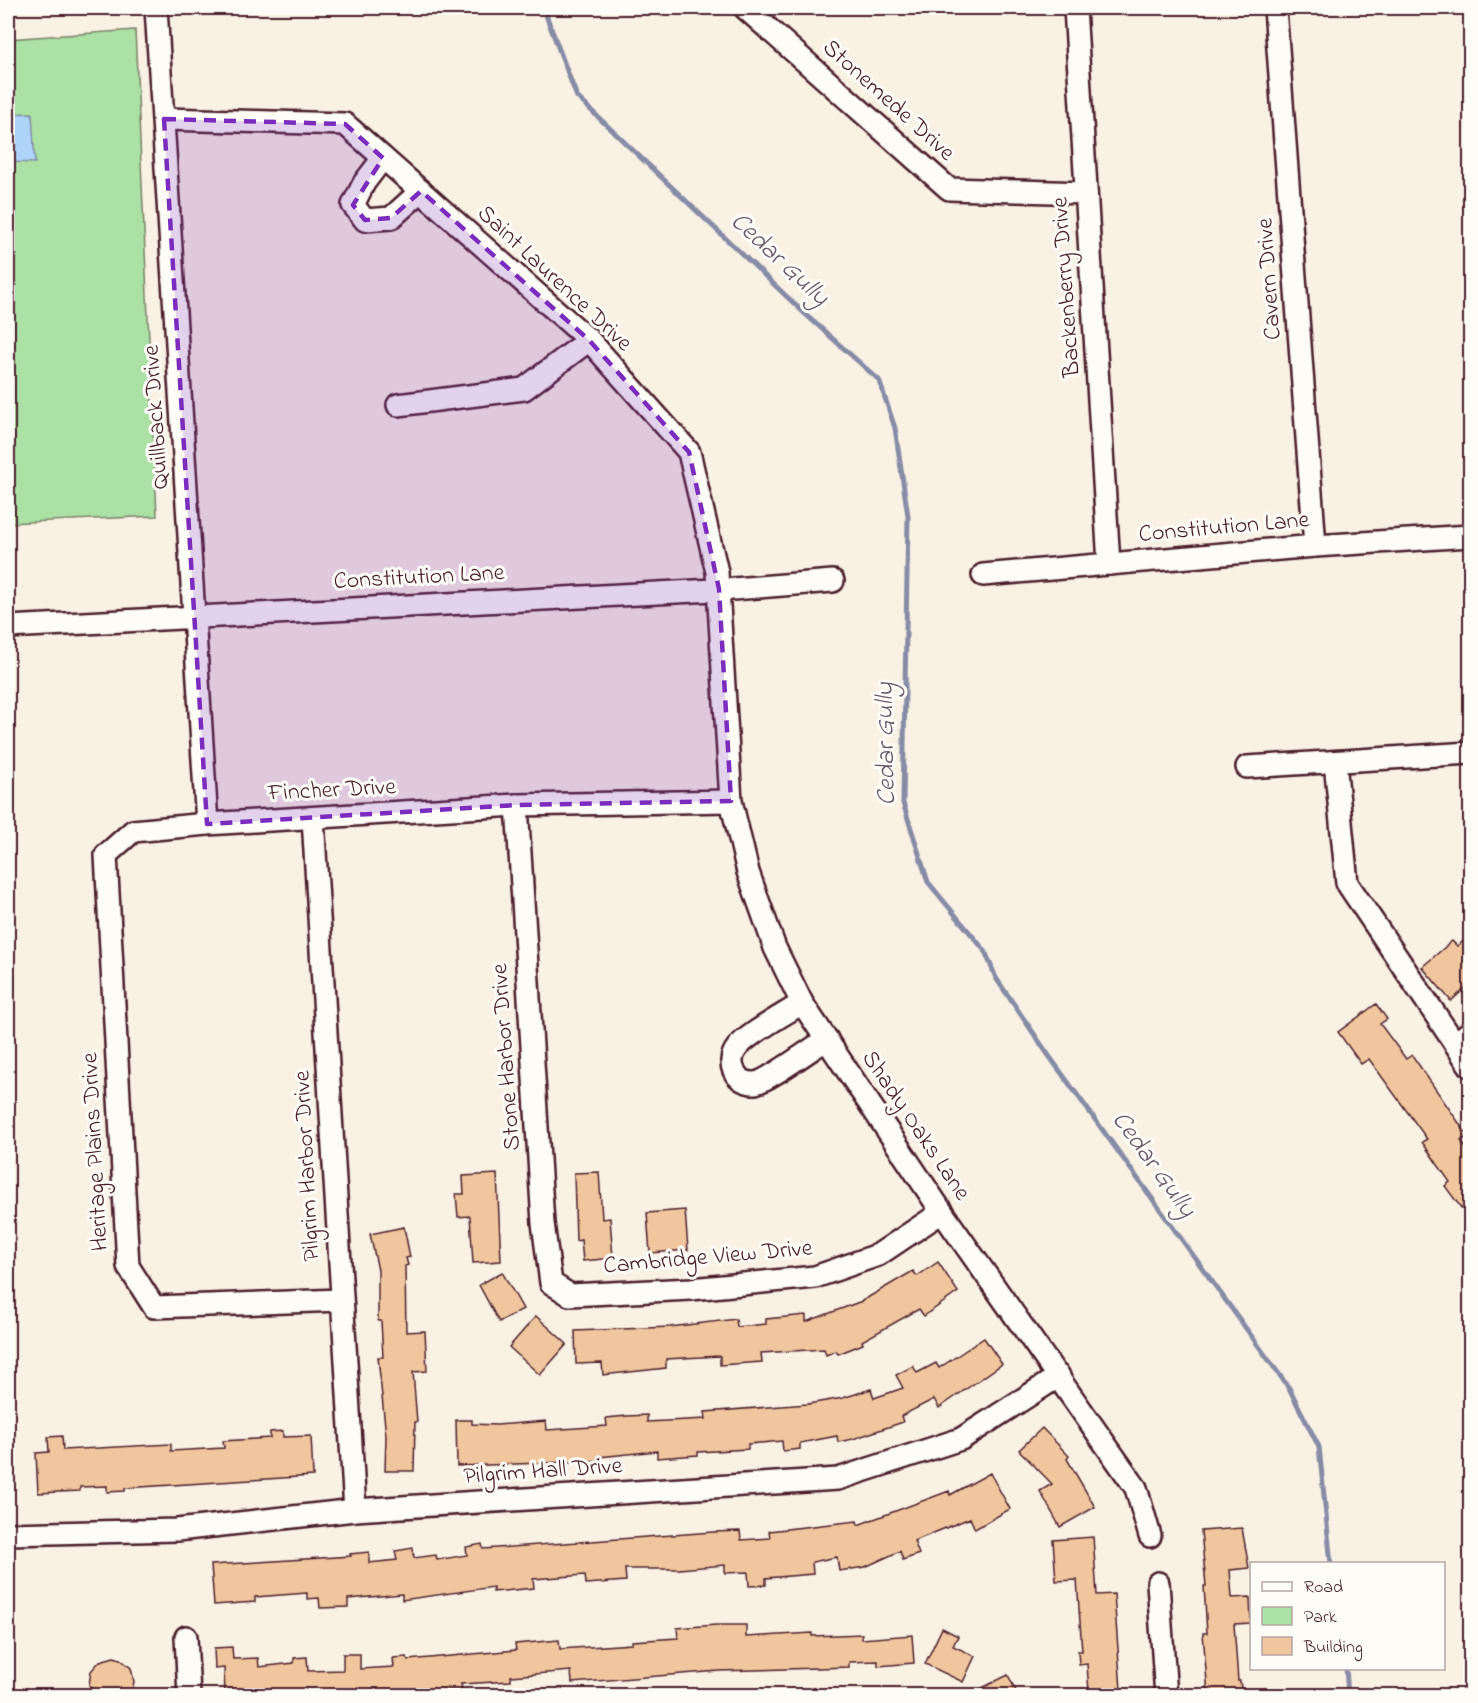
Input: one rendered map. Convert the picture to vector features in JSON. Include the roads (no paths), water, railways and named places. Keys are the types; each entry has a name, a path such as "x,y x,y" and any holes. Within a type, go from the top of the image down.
{"street":[{"name":"Quillback Drive","path":"156,8 207,824"},
{"name":"Stonemede Drive","path":"745,8 948,189 1086,193"},
{"name":"Backenberry Drive","path":"1075,8 1109,564"},
{"name":"Cavern Drive","path":"1275,8 1315,546"},
{"name":"Saint Laurence Drive","path":"164,120 345,124 589,340 689,452 718,589 725,707"},
{"path":"383,158 364,183 353,205 365,219 391,219 421,191"},
{"path":"398,405 524,389 589,340"},
{"name":"Constitution Lane","path":"983,575 1315,546 1470,536"},
{"name":"Constitution Lane","path":"8,627 833,581"},
{"name":"Shady Oaks Lane","path":"725,707 731,801 748,872 775,948 802,1003 942,1212 1136,1488 1150,1536"},
{"path":"1247,767 1470,753"},
{"path":"1335,762 1347,883 1462,1038 1470,1066"},
{"name":"Fincher Drive","path":"115,1016 106,855 133,831 207,824 517,805 731,801"},
{"name":"Stone Harbor Drive","path":"517,805 543,1223 551,1283 570,1295"},
{"name":"Pilgrim Harbor Drive","path":"313,818 355,1510"},
{"path":"802,1003 737,1047 731,1060 734,1073 743,1081 757,1083 827,1039"},
{"name":"Heritage Plains Drive","path":"115,1016 128,1266 154,1306 341,1300"},
{"name":"Cambridge View Drive","path":"570,1295 692,1289 815,1277 878,1255 942,1212"},
{"name":"Pilgrim Hall Drive","path":"8,1534 177,1530 355,1510 838,1479 961,1439 1059,1376"},
{"path":"1158,1583 1166,1695"},
{"path":"186,1637 189,1695"}],"water":[{"path":"32,113 35,163 8,162 8,114"}],"waterway":[{"name":"Cedar Gully","path":"546,8 546,15 577,97 804,313 879,380 895,428 908,516 903,803 928,882 985,951 996,978 1047,1053 1289,1388 1319,1447 1331,1562"},
{"name":"Cedar Gully","path":"1346,1670 1348,1696"}]}
